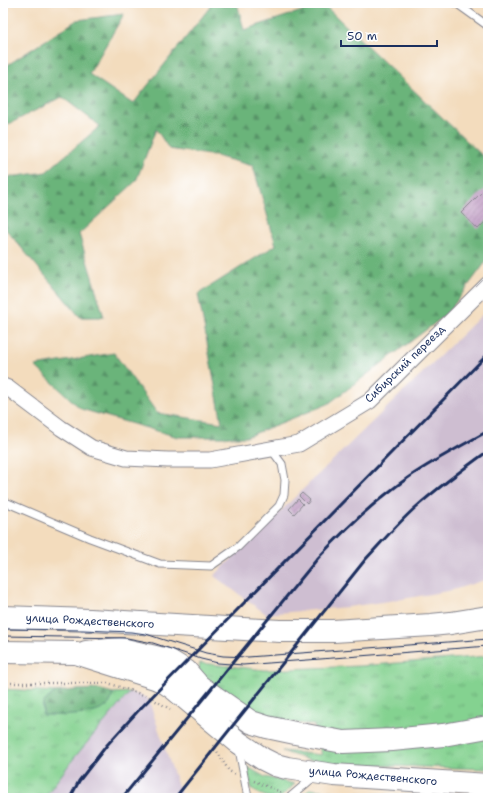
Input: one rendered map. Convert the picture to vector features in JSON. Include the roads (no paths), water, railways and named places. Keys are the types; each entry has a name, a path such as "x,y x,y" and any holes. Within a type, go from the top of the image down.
{"main road":[{"path":"389,627 488,604"},
{"name":"улица Рождественского","path":"3,616 280,631 334,631 451,624 488,617"},
{"path":"76,653 121,649 168,660 186,671 199,686 251,722 268,727 343,742"},
{"name":"улица Рождественского","path":"3,652 76,653 155,678 173,688 213,733 238,742 263,759 275,765 334,775 488,785"},
{"path":"213,733 304,746 443,735 488,727"}],"street":[{"name":"Сибирский переезд","path":"3,386 8,388 61,428 92,448 126,458 210,460 299,444 370,401 488,284"}],"lane":[{"path":"456,3 488,26"},
{"path":"3,501 90,538 160,564 211,566 238,547 278,506 284,495 285,480 282,464 271,449"},
{"path":"238,742 248,798"},
{"path":"290,797 318,773"}],"tram line":[{"path":"3,629 131,632 146,634 206,653 223,656 248,657 488,639"},
{"path":"3,636 127,638 153,643 218,663 243,665 488,646"}],"railway":[{"path":"70,798 79,781 107,745 137,712 488,354"},
{"path":"122,798 318,558 339,536 373,505 409,477 488,431"},
{"path":"175,798 365,560 396,526 416,507 433,492 488,451"}]}
